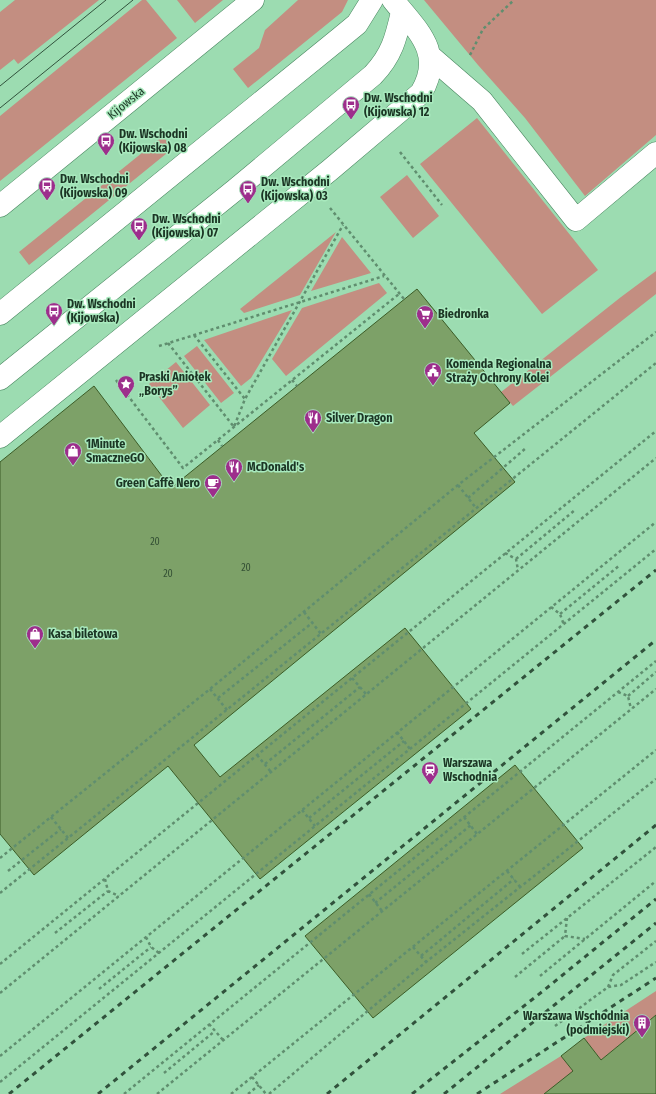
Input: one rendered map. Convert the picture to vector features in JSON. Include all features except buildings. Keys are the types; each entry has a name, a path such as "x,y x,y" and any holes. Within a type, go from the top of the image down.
{"street":[{"name":"Kijowska","path":"0,206 253,0"},
{"path":"0,314 357,24 372,0"},
{"path":"0,436 311,185 421,93 427,83 430,70 430,56 424,39 398,6"},
{"path":"0,379 235,190 374,75 382,66 396,41 398,6"},
{"path":"430,56 482,101 576,220 656,153"}],"path":[{"path":"468,60 471,51 483,29 514,0"},
{"path":"400,152 442,205"},
{"path":"330,208 404,299"},
{"path":"234,427 246,399 343,225"},
{"path":"159,346 384,276"},
{"path":"116,380 183,468 399,294"},
{"path":"0,858 210,689 458,485 656,332"},
{"path":"194,335 246,399"},
{"path":"168,343 234,427"},
{"path":"0,893 656,363"},
{"path":"292,380 297,386"},
{"path":"0,964 656,431"},
{"path":"218,440 222,446"},
{"path":"468,498 526,448"},
{"path":"0,993 656,458"},
{"path":"458,485 476,508"},
{"path":"516,559 576,510"},
{"path":"0,1056 656,522"},
{"path":"0,1082 656,549"},
{"path":"505,554 516,559"},
{"path":"516,559 518,571"},
{"path":"560,614 620,565"},
{"path":"551,607 560,614 564,624"},
{"path":"304,612 321,634"},
{"path":"218,698 312,622"},
{"path":"124,1094 656,661"},
{"path":"628,696 656,672"},
{"path":"352,678 366,695"},
{"path":"265,764 360,687"},
{"path":"210,689 227,710"},
{"path":"157,1094 656,689"},
{"path":"618,692 628,696"},
{"path":"628,696 631,709"},
{"path":"397,732 410,749"},
{"path":"309,818 404,741"},
{"path":"231,1094 656,750"},
{"path":"257,755 271,772"},
{"path":"269,1094 426,962 521,888 656,779"},
{"path":"302,810 315,826"},
{"path":"51,817 68,838"},
{"path":"464,817 477,834"},
{"path":"375,903 471,825"},
{"path":"8,871 60,829"},
{"path":"522,954 656,847"},
{"path":"507,871 521,888"},
{"path":"105,878 108,892"},
{"path":"421,956 514,879"},
{"path":"540,976 656,881"},
{"path":"108,892 119,896"},
{"path":"55,933 108,892"},
{"path":"369,894 382,912"},
{"path":"515,977 565,936 567,918"},
{"path":"565,936 585,939"},
{"path":"146,937 151,947 159,953"},
{"path":"608,987 613,975 656,941"},
{"path":"99,988 151,947"},
{"path":"413,947 426,962"},
{"path":"555,1026 608,987 621,985 656,962"},
{"path":"210,1024 223,1040"},
{"path":"164,1073 215,1031"},
{"path":"252,1077 266,1094"},
{"path":"248,1094 259,1085"}],"shaded area":[{"path":"15,0 99,0 18,64 14,59 0,70 0,12"},
{"path":"142,0 146,0 177,38 0,181 0,116"},
{"path":"177,0 223,0 195,23"},
{"path":"298,0 348,0 342,12 248,88 233,69 259,48 265,30"},
{"path":"424,0 656,0 656,135 585,196 525,118 478,65"},
{"path":"477,118 598,270 542,314 420,164"},
{"path":"163,136 172,149 29,265 19,252"},
{"path":"407,175 439,216 413,238 380,197"},
{"path":"336,232 300,295 244,313 240,309"},
{"path":"342,237 371,273 311,291"},
{"path":"656,271 656,294 513,406 501,392"},
{"path":"379,283 387,293 286,376 272,359 302,308"},
{"path":"292,310 251,378 241,386 204,340"},
{"path":"197,346 234,393 221,403 184,356"},
{"path":"176,362 210,405 183,428 149,384"},
{"path":"656,991 656,1015 601,1060 584,1038"},
{"path":"561,1056 579,1078 545,1094 500,1094"}],"tram line":[{"path":"0,86 106,0"},
{"path":"0,108 133,0"}],"railway":[{"path":"9,1094 656,570"},
{"path":"98,1094 656,640"},
{"path":"327,1094 656,825"},
{"path":"412,1094 543,991 656,899"},
{"path":"444,1094 656,923"},
{"path":"477,1094 656,978"}],"place":[{"name":"Dw. Wschodni (Kijowska) 12","path":"351,120"},
{"name":"Dw. Wschodni (Kijowska) 08","path":"106,156"},
{"name":"Dw. Wschodni (Kijowska) 09","path":"47,201"},
{"name":"Dw. Wschodni (Kijowska) 03","path":"248,204"},
{"name":"Dw. Wschodni (Kijowska) 07","path":"139,241"},
{"name":"Dw. Wschodni (Kijowska)","path":"54,326"},
{"name":"Biedronka","path":"425,329"},
{"name":"Komenda Regionalna Straży Ochrony Kolei","path":"433,386"},
{"name":"Praski Aniołek „Borys”","path":"126,399"},
{"name":"Silver Dragon","path":"313,433"},
{"name":"1Minute SmaczneGO","path":"73,466"},
{"name":"McDonald's","path":"234,482"},
{"name":"Green Caffè Nero","path":"213,498"},
{"name":"Kasa biletowa","path":"35,649"},
{"name":"Warszawa Wschodnia","path":"430,785"},
{"name":"Warszawa Wschodnia (podmiejski)","path":"642,1038"}]}
